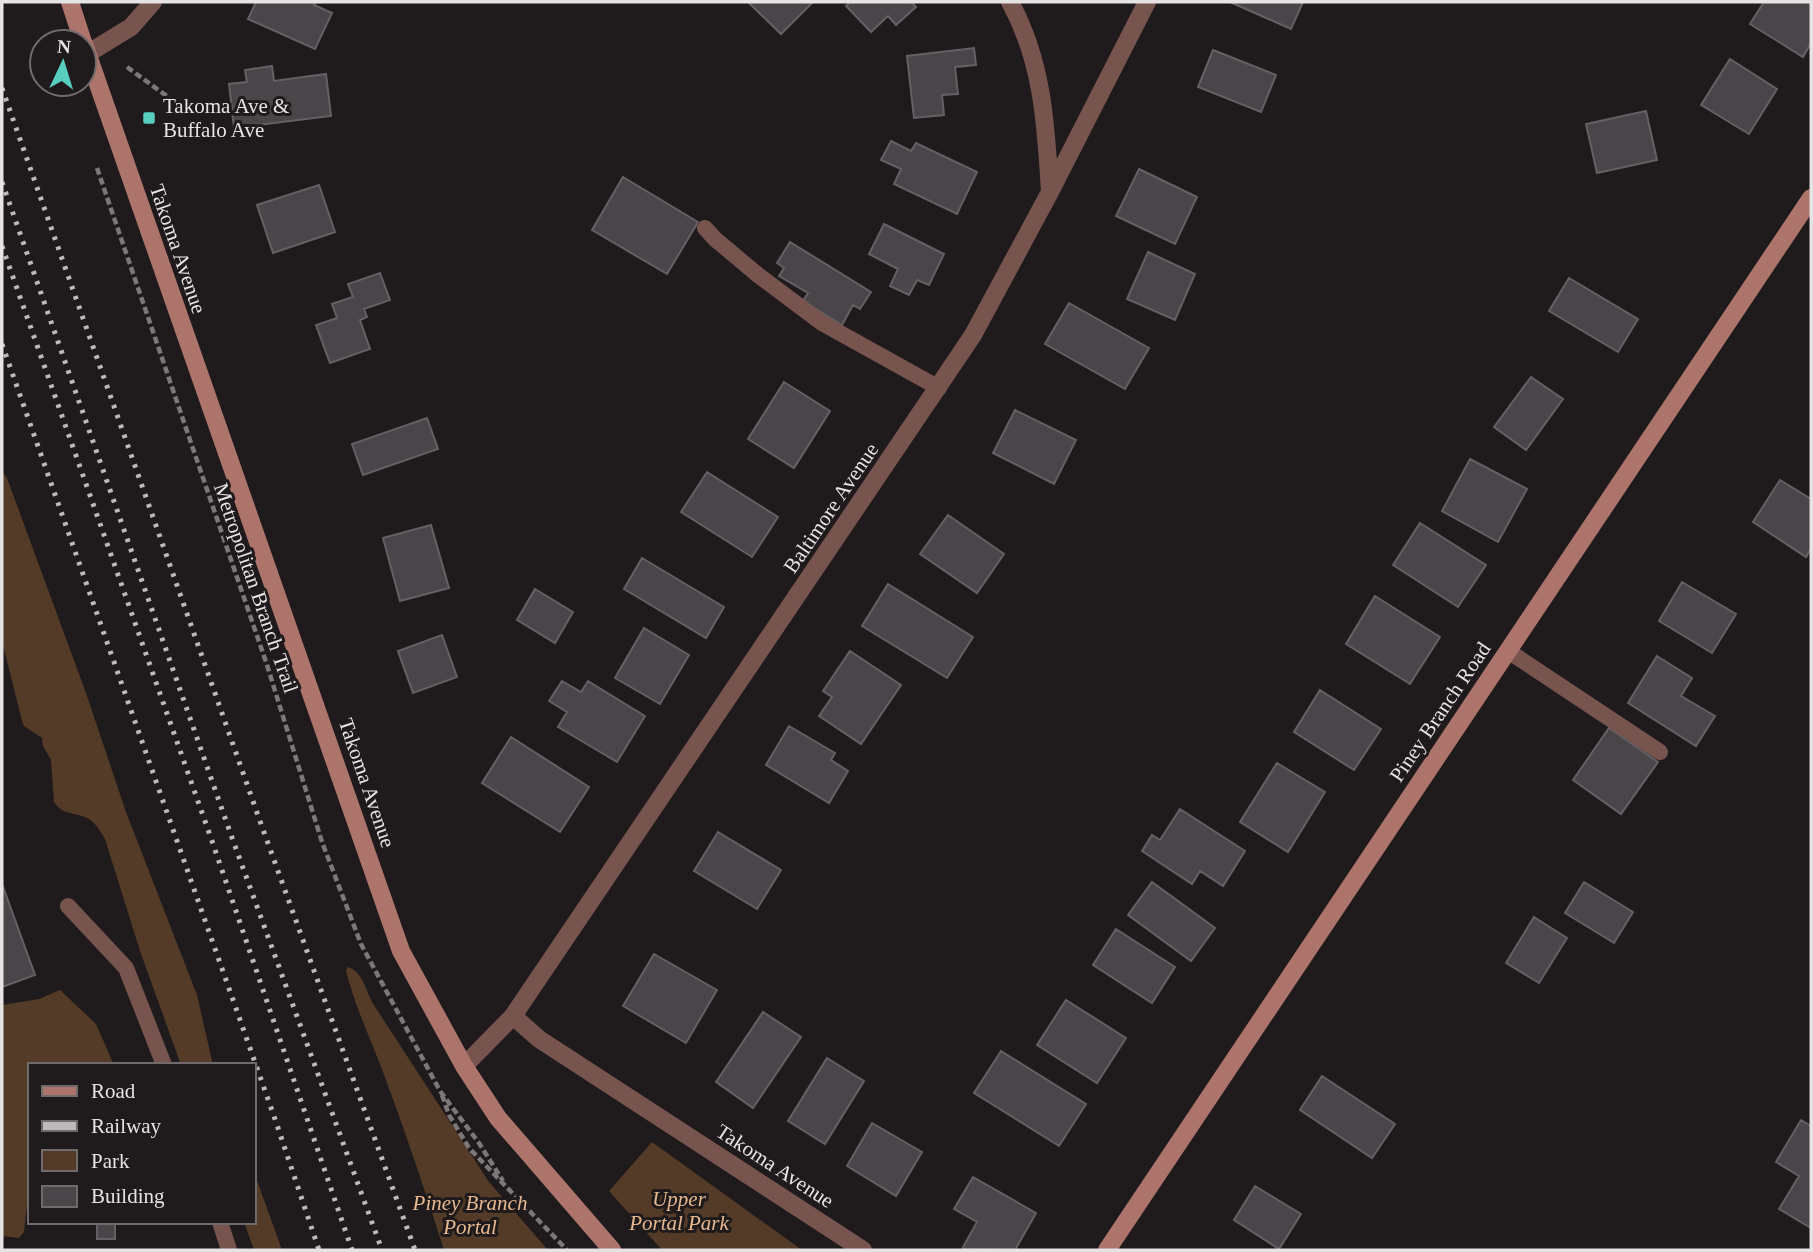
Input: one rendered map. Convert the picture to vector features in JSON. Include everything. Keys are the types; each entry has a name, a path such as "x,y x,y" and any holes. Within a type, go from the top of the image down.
{"street":[{"name":"Takoma Avenue","path":"70,2 79,28"},
{"path":"98,41 131,27 153,2"},
{"path":"1010,2 1020,20 1035,62 1044,104 1050,192"},
{"name":"Baltimore Avenue","path":"513,1016 973,335 1147,2"},
{"name":"Takoma Avenue","path":"98,84 401,951 464,1066 498,1118 612,1250"},
{"name":"Piney Branch Road","path":"1107,1250 1811,198"},
{"name":"Takoma Avenue","path":"513,1016 539,1039 863,1250"},
{"path":"464,1066 513,1016"}],"lane":[{"path":"705,228 758,275 822,323 939,388"},
{"path":"1508,651 1660,752"},
{"path":"68,906 126,968 163,1063"},
{"path":"221,1224 229,1250"}],"path":[{"path":"127,67 168,97"},
{"name":"Metropolitan Branch Trail","path":"95,163 267,665 327,854 360,944 468,1147 567,1250"},
{"name":"Metropolitan Branch Trail","path":"440,1091 479,1143 503,1181"}],"green space":[{"path":"2,472 7,478 86,693 126,812 197,995 213,1063 180,1063 140,951 105,839 92,821 64,811 54,802 51,760 43,746 42,738 24,726 2,641"},
{"name":"Piney Branch Portal","path":"348,967 357,972 372,1002 489,1182 548,1250 444,1250 399,1116 354,997 346,971"},
{"path":"60,990 96,1024 113,1063 28,1063 28,1196 24,1232 19,1238 2,1236 2,1005 39,999"},
{"name":"Upper Portal Park","path":"652,1142 802,1250 662,1250 609,1191"},
{"path":"256,1178 282,1250 254,1250 245,1224 256,1224"}],"building":[{"path":"256,2 316,2 314,5 332,13 315,49 248,19"},
{"path":"748,2 813,2 781,34"},
{"path":"850,2 911,2 916,7 896,25 888,16 871,32 846,6"},
{"path":"1230,2 1303,2 1291,29"},
{"path":"1764,2 1811,2 1811,43 1803,57 1750,24"},
{"path":"974,48 976,65 955,67 958,94 942,95 944,115 914,118 907,56"},
{"path":"1213,50 1276,75 1261,112 1198,87"},
{"path":"1730,59 1777,89 1749,134 1701,105"},
{"path":"272,66 274,81 326,74 331,116 234,128 229,84 247,82 245,70"},
{"path":"1646,111 1657,160 1597,173 1586,124"},
{"path":"891,141 911,151 916,143 977,172 957,214 894,184 901,169 881,160"},
{"path":"1139,169 1197,197 1175,244 1116,216"},
{"path":"623,177 698,222 667,274 592,230"},
{"path":"319,185 335,232 273,253 257,205"},
{"path":"884,224 944,254 929,285 917,280 909,295 890,286 898,269 869,254"},
{"path":"790,242 871,292 860,309 853,305 842,325 803,301 808,293 779,276 784,268 777,263"},
{"path":"1148,252 1195,274 1175,320 1127,299"},
{"path":"380,273 390,300 364,309 367,317 360,320 370,349 330,363 316,325 337,318 332,304 353,297 348,284"},
{"path":"1569,278 1638,319 1618,352 1549,311"},
{"path":"1069,303 1149,348 1125,389 1045,344"},
{"path":"1531,377 1563,399 1526,450 1494,427"},
{"path":"784,382 830,411 794,468 748,439"},
{"path":"1015,410 1076,440 1054,484 993,453"},
{"path":"427,418 438,449 363,475 352,444"},
{"path":"1470,459 1527,489 1498,542 1442,511"},
{"path":"707,472 778,517 752,557 681,512"},
{"path":"1780,480 1811,499 1811,549 1806,557 1753,522"},
{"path":"948,515 1004,554 977,593 920,554"},
{"path":"1420,523 1486,565 1458,607 1393,565"},
{"path":"431,525 449,588 400,601 383,538"},
{"path":"642,558 724,607 706,638 624,589"},
{"path":"1682,582 1736,614 1712,653 1659,621"},
{"path":"888,584 973,637 947,678 862,626"},
{"path":"535,589 573,612 555,643 517,620"},
{"path":"1375,596 1440,637 1410,684 1346,644"},
{"path":"644,628 689,655 660,704 615,678"},
{"path":"442,635 457,677 413,693 398,651"},
{"path":"850,651 901,685 861,744 819,716 832,697 823,691"},
{"path":"1657,656 1692,678 1681,696 1715,716 1696,746 1628,703"},
{"path":"562,681 581,692 588,681 645,716 617,762 558,727 567,712 549,701"},
{"path":"1320,690 1381,729 1354,770 1294,732"},
{"path":"789,726 835,753 831,760 848,771 829,803 766,765"},
{"path":"1609,728 1658,762 1621,814 1573,780"},
{"path":"511,737 589,787 560,832 482,783"},
{"path":"1277,763 1325,792 1288,852 1240,822"},
{"path":"1180,809 1245,851 1223,886 1200,871 1192,884 1142,851 1152,835 1160,840"},
{"path":"718,832 781,870 757,909 694,871"},
{"path":"1152,882 1215,928 1191,961 1128,915"},
{"path":"1584,882 1633,912 1614,943 1565,913"},
{"path":"2,884 35,975 2,987"},
{"path":"1534,917 1567,938 1539,983 1506,963"},
{"path":"1116,929 1175,967 1152,1003 1093,965"},
{"path":"654,954 717,990 686,1043 623,1006"},
{"path":"1066,1000 1126,1038 1097,1083 1037,1045"},
{"path":"763,1012 801,1037 753,1108 716,1082"},
{"path":"1001,1051 1086,1104 1059,1146 974,1093"},
{"path":"827,1058 864,1081 825,1144 788,1121"},
{"path":"1322,1076 1395,1124 1372,1158 1300,1110"},
{"path":"1801,1120 1811,1126 1811,1228 1779,1209 1799,1176 1776,1162"},
{"path":"872,1123 922,1152 896,1196 847,1166"},
{"path":"973,1177 1036,1213 1015,1250 962,1249 977,1222 954,1209"},
{"path":"1255,1186 1301,1214 1279,1249 1234,1220"},
{"path":"97,1224 115,1224 115,1239 97,1239"}],"railway":[{"path":"2,88 261,824 415,1250"},
{"path":"2,182 231,835 382,1250"},
{"path":"2,246 212,841 352,1250"},
{"path":"2,344 255,1063"},
{"path":"256,1065 319,1250"}],"place":[{"name":"Takoma Ave & Buffalo Ave","path":"149,118"}]}
